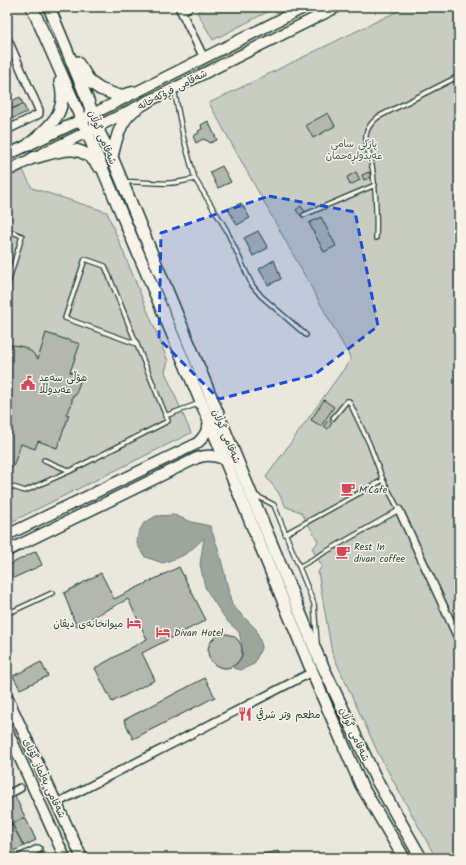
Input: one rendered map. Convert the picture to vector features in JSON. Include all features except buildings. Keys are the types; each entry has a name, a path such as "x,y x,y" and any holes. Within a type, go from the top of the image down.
{"main road":[{"name":"شەقامی گوڵان","path":"32,7 105,175 224,459 376,779 421,858"},
{"name":"شەقامی گوڵان","path":"49,7 68,50 97,127 112,157 250,492 312,672 362,785 404,858"},
{"path":"68,50 90,82 100,90 119,96 135,92"},
{"path":"28,145 51,125 60,112 62,90 54,59"},
{"path":"112,157 117,136 122,125 133,111 147,102"},
{"path":"33,158 61,150 76,150 86,154 94,160 105,175"}],"street":[{"path":"188,7 180,9 204,58"},
{"name":"شەقامی فڕۆکەخانە","path":"7,156 305,7"},
{"name":"شەقامی فڕۆکەخانە","path":"7,171 337,7"},
{"path":"7,38 39,110 39,114 7,130"},
{"path":"7,535 200,441 204,436 209,421"},
{"path":"191,446 197,447 199,450 200,453 197,458"},
{"path":"7,551 197,458 211,455 224,459"},
{"path":"398,510 459,640"},
{"path":"57,803 312,672"},
{"name":"شەقامی یەڵماز گۆنای","path":"7,697 82,858"},
{"name":"شەقامی یەڵماز گۆنای","path":"7,730 10,740 64,856"},
{"path":"7,795 20,788"},
{"path":"64,856 78,848"},
{"path":"20,858 38,849"}],"lane":[{"path":"376,238 375,185 366,139 367,131 371,123 378,117 459,76"},
{"path":"175,94 183,136 195,178 226,229 252,285 261,296 306,335"},
{"path":"122,183 172,183 195,178"},
{"path":"304,215 375,185"},
{"path":"7,230 22,236 7,287"},
{"path":"7,485 25,491 70,471 168,421 165,416 137,344 105,266 85,259 65,318 137,344"},
{"path":"299,567 398,510 383,480 369,442 349,401 343,405 333,418"},
{"path":"165,416 201,403"},
{"path":"44,460 70,471"},
{"path":"285,534 383,480"},
{"path":"250,492 274,505 314,604 318,656"},
{"path":"10,613 52,593"}],"highlighted area":[{"path":"269,196 355,212 378,326 314,375 219,399 159,339 161,233"}],"green space":[{"path":"207,7 277,7 213,40 197,12"},
{"name":"پارکی سامی عەبدولڕەحمان","path":"406,7 459,7 459,858 436,858 379,755 332,653 318,572 322,566 312,548 318,541 301,512 286,507 278,492 266,477 351,359 209,103"},
{"path":"23,170 32,188 107,212 168,361 165,372 191,433 7,524 7,178"}],"shaded area":[{"path":"174,515 192,522 210,526 219,551 232,605 256,629 262,646 254,664 241,670 233,668 242,657 242,645 239,632 228,622 205,587 200,564 204,538 182,556 163,563 145,557 137,544 138,533 144,523 156,516"}],"place":[{"name":"ھۆڵی سەعد عەبدوڵڵا","path":"28,383"},
{"name":"M'Cafe","path":"348,489"},
{"name":"Rest In divan coffee","path":"343,552"},
{"name":"میوانخانەی دیڤان","path":"134,623"},
{"name":"Divan Hotel","path":"163,632"},
{"name":"مطعم وتر شرقي","path":"245,714"}]}
